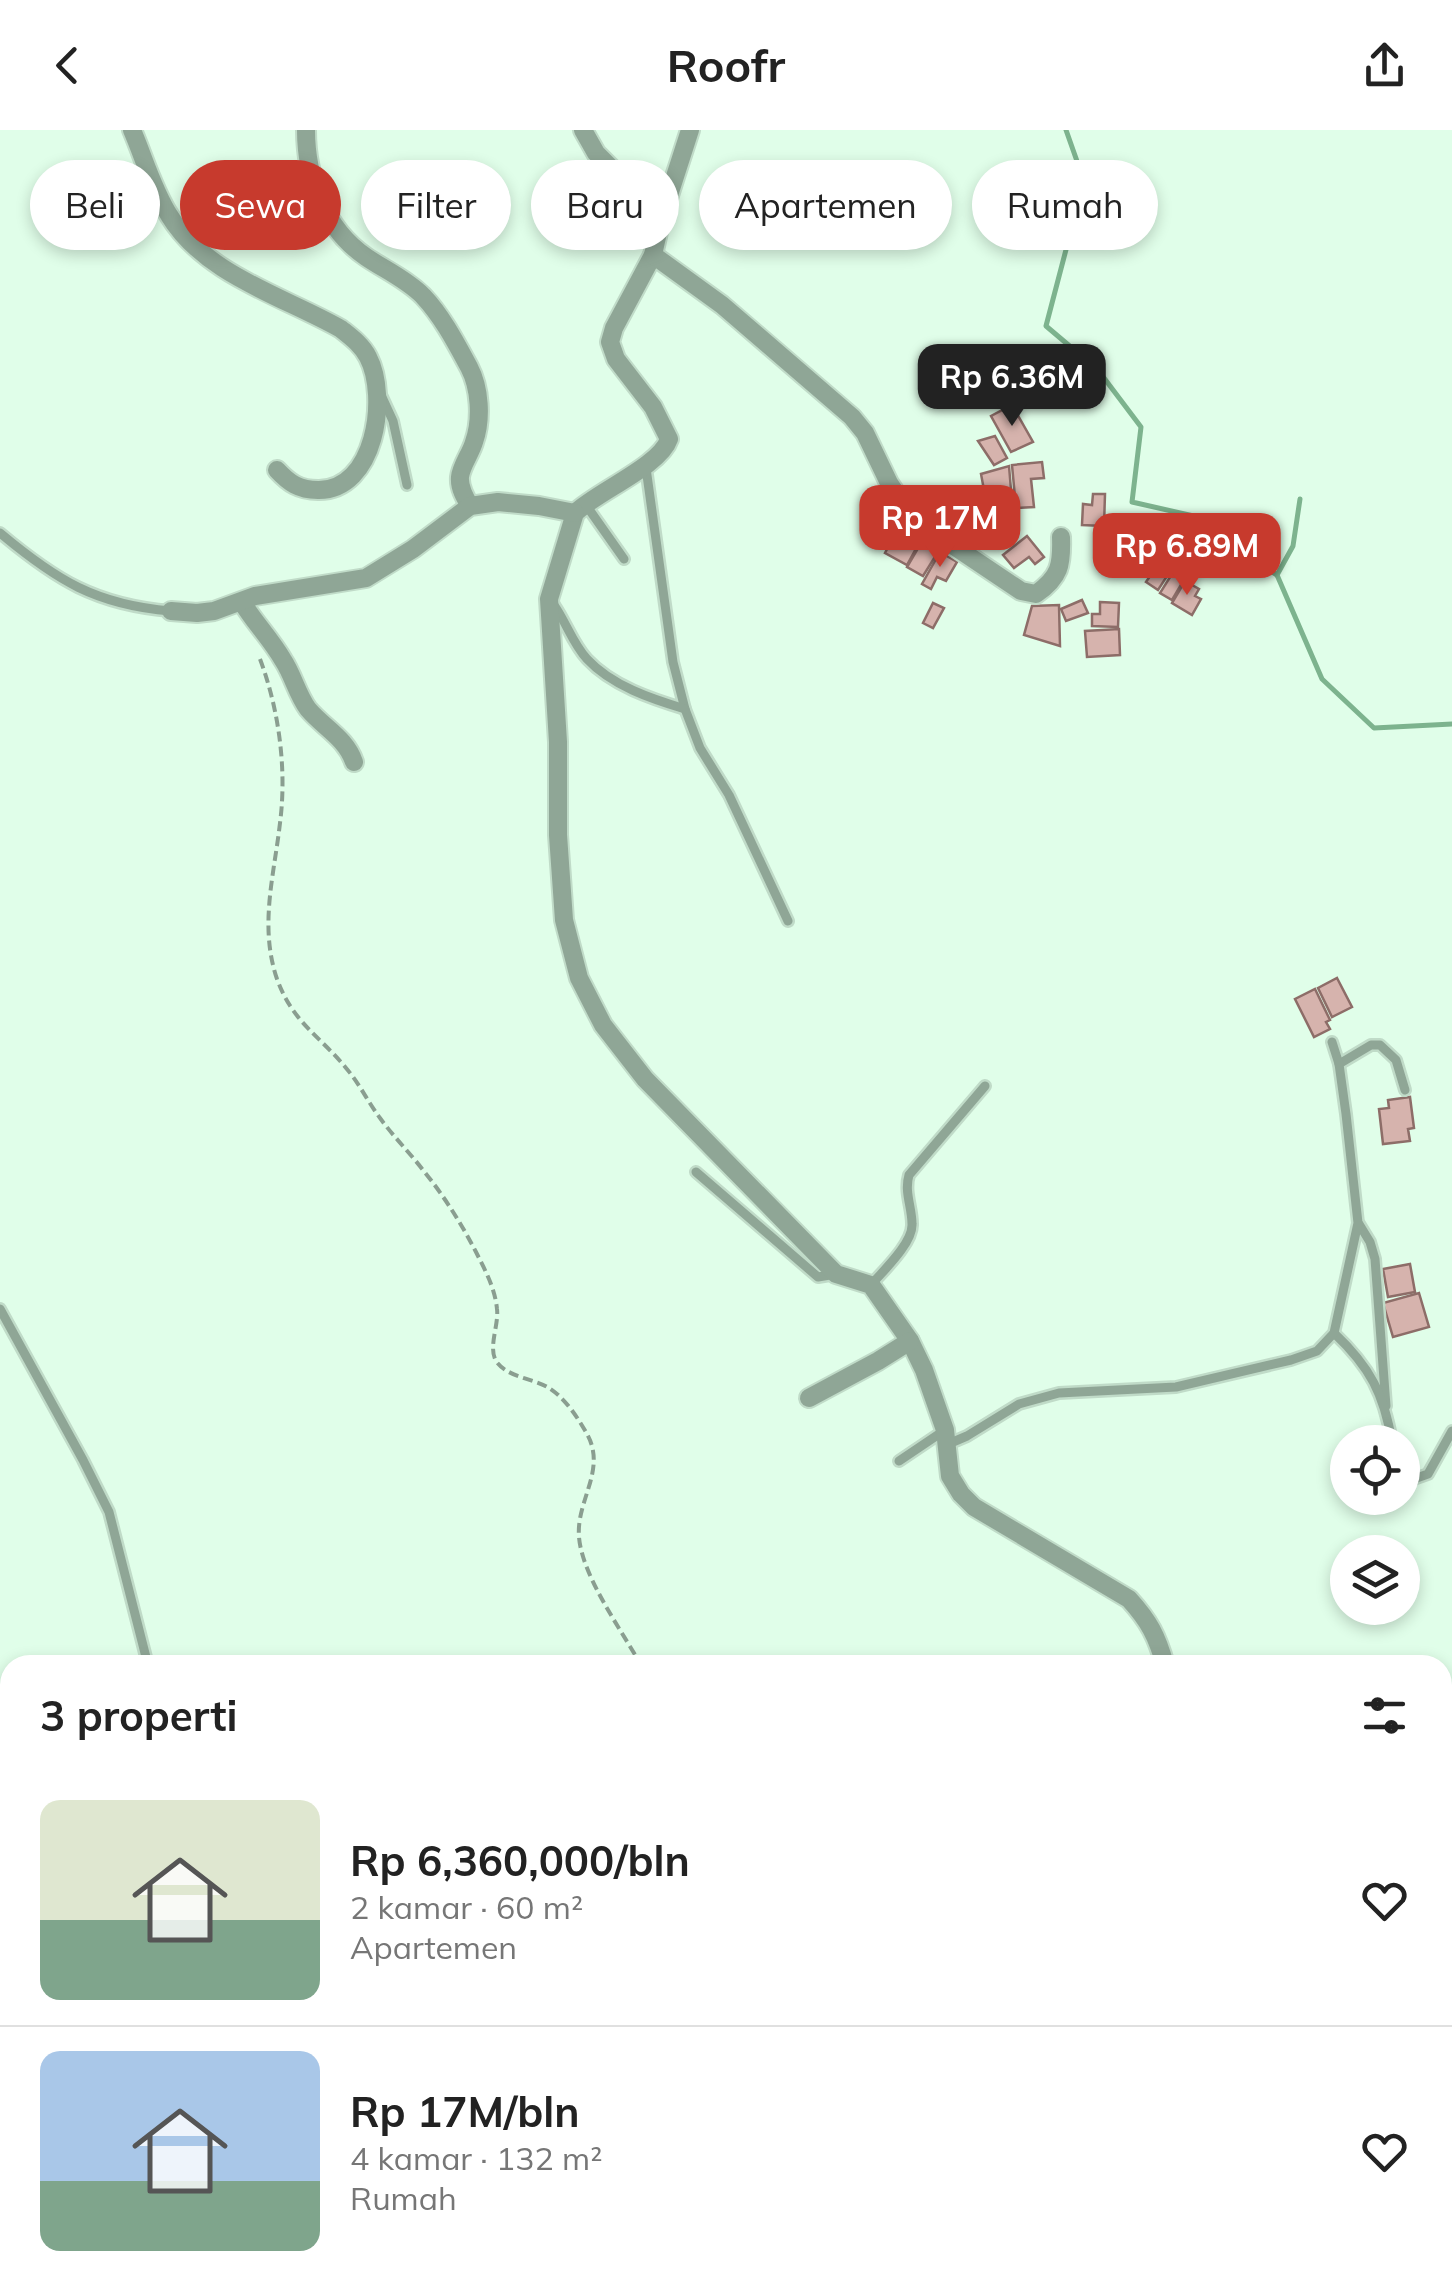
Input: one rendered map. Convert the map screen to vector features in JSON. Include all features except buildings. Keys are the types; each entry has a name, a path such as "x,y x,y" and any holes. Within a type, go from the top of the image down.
{"street":[{"path":"132,130 166,212 186,237 221,267 341,329 365,352 375,374 376,418 368,450 354,474 329,490 304,489 289,483 278,470"},
{"path":"306,130 310,176 326,212 357,250 421,294 440,318 474,377 478,400 476,438 460,478 470,506"},
{"path":"583,130 604,160"},
{"path":"679,164 690,130"},
{"path":"171,611 214,611 256,596 366,578 470,506 498,502 580,508 645,465 670,439 653,407 616,358 610,342 654,250"},
{"path":"653,255 722,305 852,417 865,433 889,483 909,513 939,536 1021,591 1036,594 1050,584 1062,562 1062,537"},
{"path":"580,508 549,599 564,920 579,978 603,1025 645,1079 836,1274 871,1286 910,1341 924,1370 946,1437 950,1476 961,1494 974,1508 1129,1598 1147,1619 1162,1655"},
{"path":"242,602 280,655 309,709 350,750 354,762"},
{"path":"809,1398 910,1341"}],"lane":[{"path":"377,389 392,420 407,485"},
{"path":"645,465 672,662 686,709 700,748 729,795 788,921"},
{"path":"580,508 624,560"},
{"path":"0,532 52,574 79,589 107,600 171,611"},
{"path":"549,599 585,657 600,672 648,698 686,709"},
{"path":"899,1461 946,1437 967,1436 1019,1404 1059,1393 1176,1387 1317,1351 1334,1333 1358,1224 1332,1042"},
{"path":"1338,1064 1370,1045 1380,1046 1396,1060 1405,1090"},
{"path":"871,1286 910,1236 907,1185 915,1166 984,1086"},
{"path":"696,1172 818,1277 836,1274"},
{"path":"1358,1224 1375,1259 1389,1425"},
{"path":"0,1308 108,1512 145,1655"},
{"path":"1334,1333 1362,1361 1386,1406"},
{"path":"1420,1477 1428,1474 1452,1431"}],"path":[{"path":"258,654 274,708 282,774 281,820 268,903 268,942 278,982 300,1022 346,1068 460,1223 492,1287 497,1307 495,1358 507,1371 558,1394 590,1438 595,1464 580,1518 581,1547 603,1600 636,1655"}],"waterway":[{"path":"1066,130 1084,181 1046,326 1098,370 1141,427 1132,502 1198,517 1235,549 1277,575"},
{"path":"1300,499 1293,546 1277,575 1322,679 1374,728 1452,724"}]}
